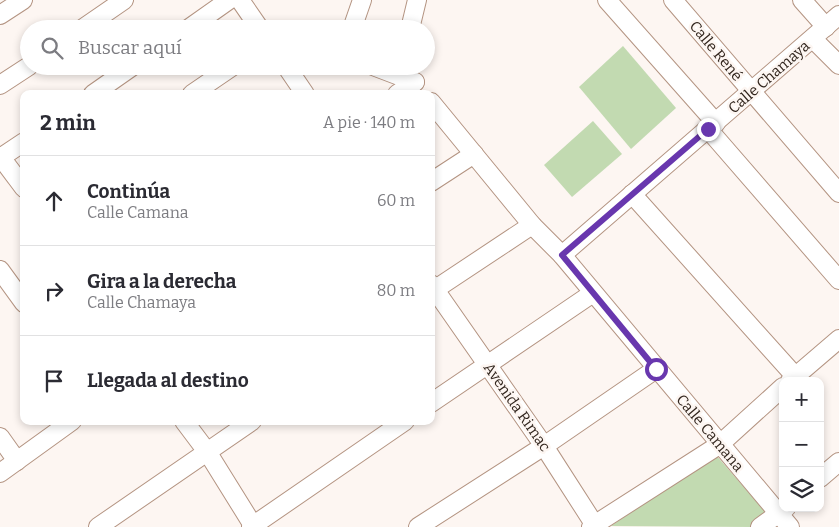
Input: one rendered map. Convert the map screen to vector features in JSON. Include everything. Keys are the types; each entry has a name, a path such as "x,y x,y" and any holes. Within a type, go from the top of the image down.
{"street":[{"path":"0,16 23,0"},
{"path":"95,20 124,0"},
{"path":"201,20 229,0"},
{"path":"240,0 254,20"},
{"path":"355,20 362,0"},
{"path":"412,20 417,0"},
{"path":"607,0 839,280"},
{"name":"Calle René","path":"673,0 839,193"},
{"path":"802,0 826,27 839,65"},
{"name":"Calle Chamaya","path":"562,255 826,27"},
{"path":"0,85 20,72"},
{"path":"99,90 120,75"},
{"path":"198,90 219,75"},
{"path":"291,75 300,90"},
{"path":"399,75 417,81"},
{"path":"403,90 417,81"},
{"name":"Calle Camana","path":"435,107 532,225 562,255 719,445 785,517"},
{"path":"20,144 0,157 20,183"},
{"path":"435,179 474,154"},
{"path":"632,194 785,377"},
{"path":"435,287 532,225"},
{"path":"0,270 20,298"},
{"name":"Avenida Rimac","path":"435,293 544,446 594,526"},
{"path":"435,400 593,293"},
{"path":"795,377 839,340"},
{"path":"418,527 544,446 656,369"},
{"path":"594,526 719,445 779,391"},
{"path":"0,473 66,425"},
{"path":"187,425 208,453 253,526 399,425"},
{"path":"98,527 246,425"},
{"path":"0,437 17,461"},
{"path":"824,475 839,462"},
{"path":"760,527 785,517"}],"green space":[{"path":"623,46 676,108 631,149 579,87"},
{"path":"593,121 622,154 572,197 544,165"},
{"path":"716,455 769,516 752,527 611,526"}],"route":[{"path":"656,369 562,255 708,129"}]}
